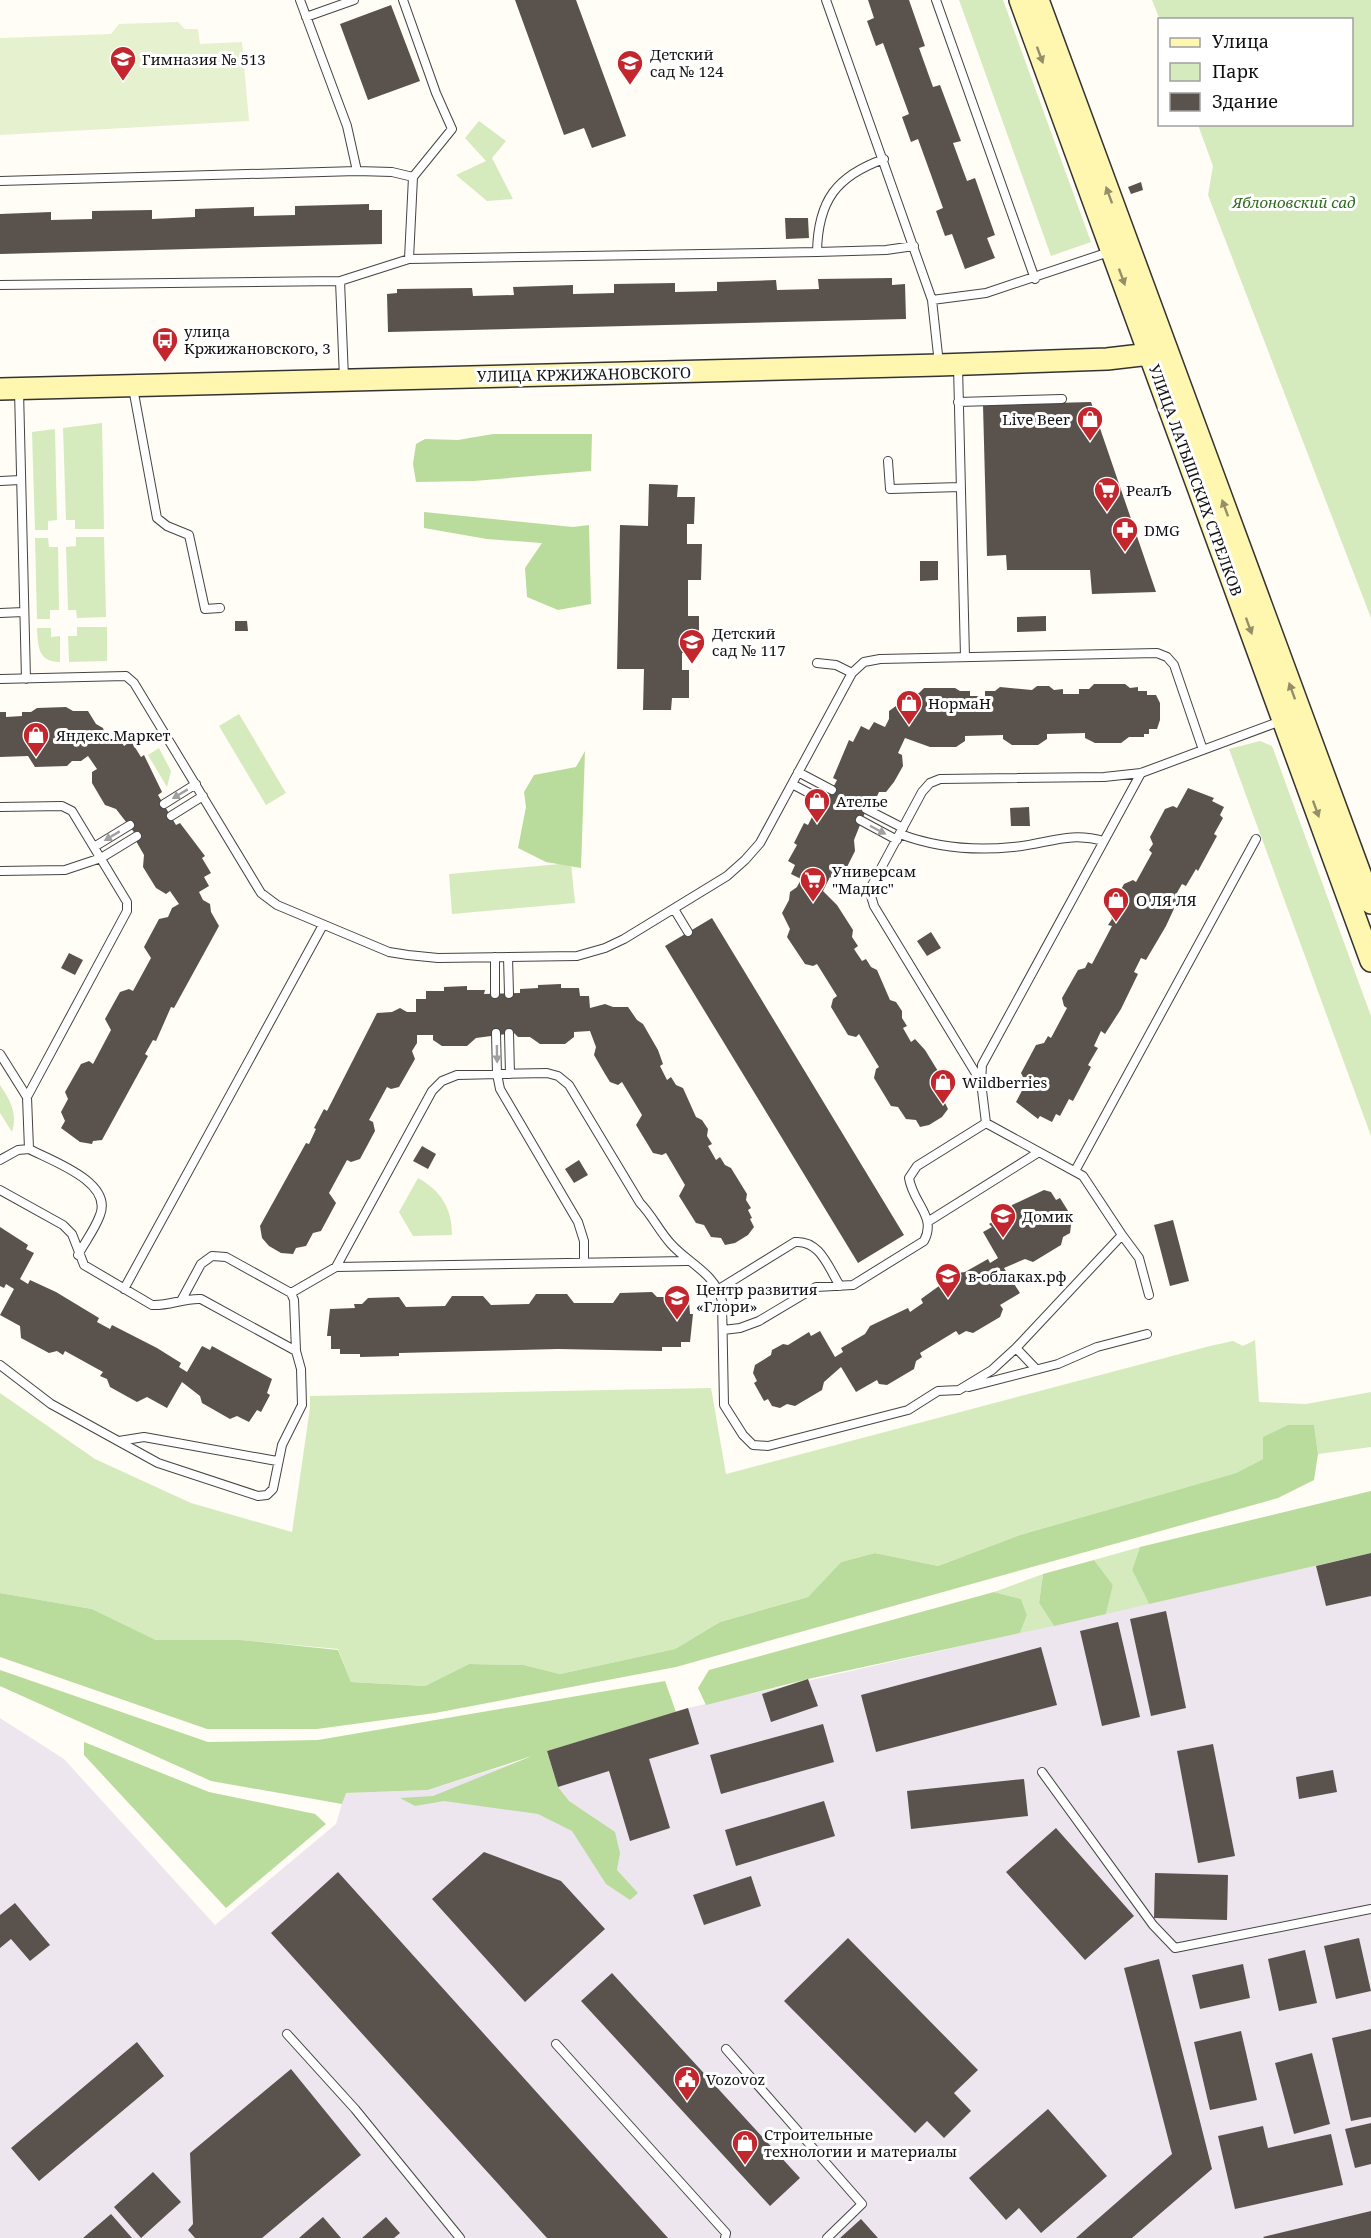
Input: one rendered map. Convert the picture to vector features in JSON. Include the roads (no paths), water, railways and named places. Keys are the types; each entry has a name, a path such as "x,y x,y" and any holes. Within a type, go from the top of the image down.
{"street":[{"name":"УЛИЦА ЛАТЫШСКИХ СТРЕЛКОВ","path":"1020,0 1112,251 1158,351"},
{"name":"УЛИЦА ЛАТЫШСКИХ СТРЕЛКОВ","path":"1038,0 1158,351 1292,717 1371,961"},
{"name":"УЛИЦА КРЖИЖАНОВСКОГО","path":"9,389 949,365 1158,351"},
{"name":"УЛИЦА ЛАТЫШСКИХ СТРЕЛКОВ","path":"1292,717 1371,903"}],"lane":[{"path":"300,0 347,126 357,171"},
{"path":"306,17 354,0"},
{"path":"403,0 436,93 452,129 413,177 409,259"},
{"path":"826,0 932,300 958,402 965,657"},
{"path":"936,0 1035,279"},
{"path":"818,252 820,217 830,197 853,173 884,159"},
{"path":"0,181 357,171 393,172 413,177"},
{"path":"0,285 340,281 409,259 818,252 886,250 914,246"},
{"path":"932,300 986,293 1035,279 1112,251"},
{"path":"340,281 344,380"},
{"path":"132,386 157,518 167,526 189,535 205,609 220,608"},
{"path":"9,389 21,480 26,679"},
{"path":"958,402 1062,399"},
{"path":"888,461 890,489 960,487"},
{"path":"0,481 21,480"},
{"path":"0,613 24,612"},
{"path":"0,679 126,676 134,683 261,893 277,905 389,951 438,958 577,956 605,948 727,876 746,860 760,843 852,673 864,662 880,659 1157,653 1167,657 1174,665 1203,750"},
{"path":"817,663 836,665 852,673"},
{"path":"981,1082 874,906 871,896 872,885 922,792 930,783 940,779 1104,777 1142,772 1292,717"},
{"path":"798,772 832,790"},
{"path":"986,1123 981,1082 982,1065 1142,772"},
{"path":"164,804 196,784"},
{"path":"792,784 826,802"},
{"path":"171,816 203,796"},
{"path":"0,807 62,806 72,812 127,902 128,911 27,1097"},
{"path":"866,809 900,834"},
{"path":"860,820 947,848 1014,847 1064,837 1086,836 1104,841"},
{"path":"93,847 130,825"},
{"path":"0,871 66,870 101,858 137,836"},
{"path":"1075,1172 1256,839"},
{"path":"674,909 688,932"},
{"path":"124,1289 323,925"},
{"path":"495,957 495,994"},
{"path":"508,957 508,994"},
{"path":"509,1033 510,1074"},
{"path":"496,1034 497,1074 500,1089 510,1110 578,1222 584,1241 584,1262"},
{"path":"0,1054 27,1097 29,1149"},
{"path":"336,1267 432,1091 442,1081 457,1075 547,1073 558,1076 568,1085 640,1203 653,1216 669,1242 687,1261 711,1276 719,1289 723,1330 724,1405 743,1435 753,1445 768,1446 908,1410 938,1391 959,1390 1036,1370 1058,1364 1097,1347 1147,1334"},
{"path":"986,1123 1075,1172 1091,1185 1139,1258 1149,1295"},
{"path":"723,1330 740,1328 759,1321 816,1287 853,1285 924,1241 929,1231 929,1221 911,1192 909,1178 917,1166 986,1123"},
{"path":"0,1160 18,1150 29,1149 91,1182 99,1191 103,1202 100,1214 78,1255"},
{"path":"929,1221 1039,1152"},
{"path":"0,1190 63,1225 72,1234 78,1255 93,1272 152,1305 164,1306 201,1299 296,1351"},
{"path":"959,1390 992,1370 1016,1348 1122,1235"},
{"path":"719,1289 795,1242 806,1241 817,1248 840,1286"},
{"path":"0,1365 51,1404 158,1463 258,1496 267,1495 273,1489 277,1461 302,1405 301,1369 296,1351 294,1300 291,1293 226,1257 212,1256 201,1264 181,1301"},
{"path":"291,1293 336,1267 687,1261"},
{"path":"1016,1348 1036,1370"},
{"path":"119,1441 144,1437 277,1461"},
{"path":"1042,1772 1153,1925 1175,1948 1371,1909"},
{"path":"287,2034 355,2109 460,2238"},
{"path":"555,2044 726,2233 725,2238"},
{"path":"726,2049 862,2205 827,2238"}],"place":[{"name":"Гимназия № 513","path":"123,82"},
{"name":"Детский сад № 124","path":"630,86"},
{"name":"улица Кржижановского, 3","path":"165,363"},
{"name":"Live Beer","path":"1090,442"},
{"name":"РеалЪ","path":"1107,513"},
{"name":"DMG","path":"1125,553"},
{"name":"Детский сад № 117","path":"692,665"},
{"name":"НормаН","path":"909,726"},
{"name":"Яндекс.Маркет","path":"36,758"},
{"name":"Ателье","path":"817,824"},
{"name":"Универсам \"Мадис\"","path":"813,903"},
{"name":"О ЛЯ ЛЯ","path":"1116,923"},
{"name":"Wildberries","path":"943,1105"},
{"name":"Домик","path":"1003,1239"},
{"name":"в-облаках.рф","path":"948,1299"},
{"name":"Центр развития «Глори»","path":"677,1321"},
{"name":"Vozovoz","path":"687,2102"},
{"name":"Строительные технологии и материалы","path":"745,2166"}],"park label":[{"name":"Яблоновский сад","path":"1294,202"}]}
